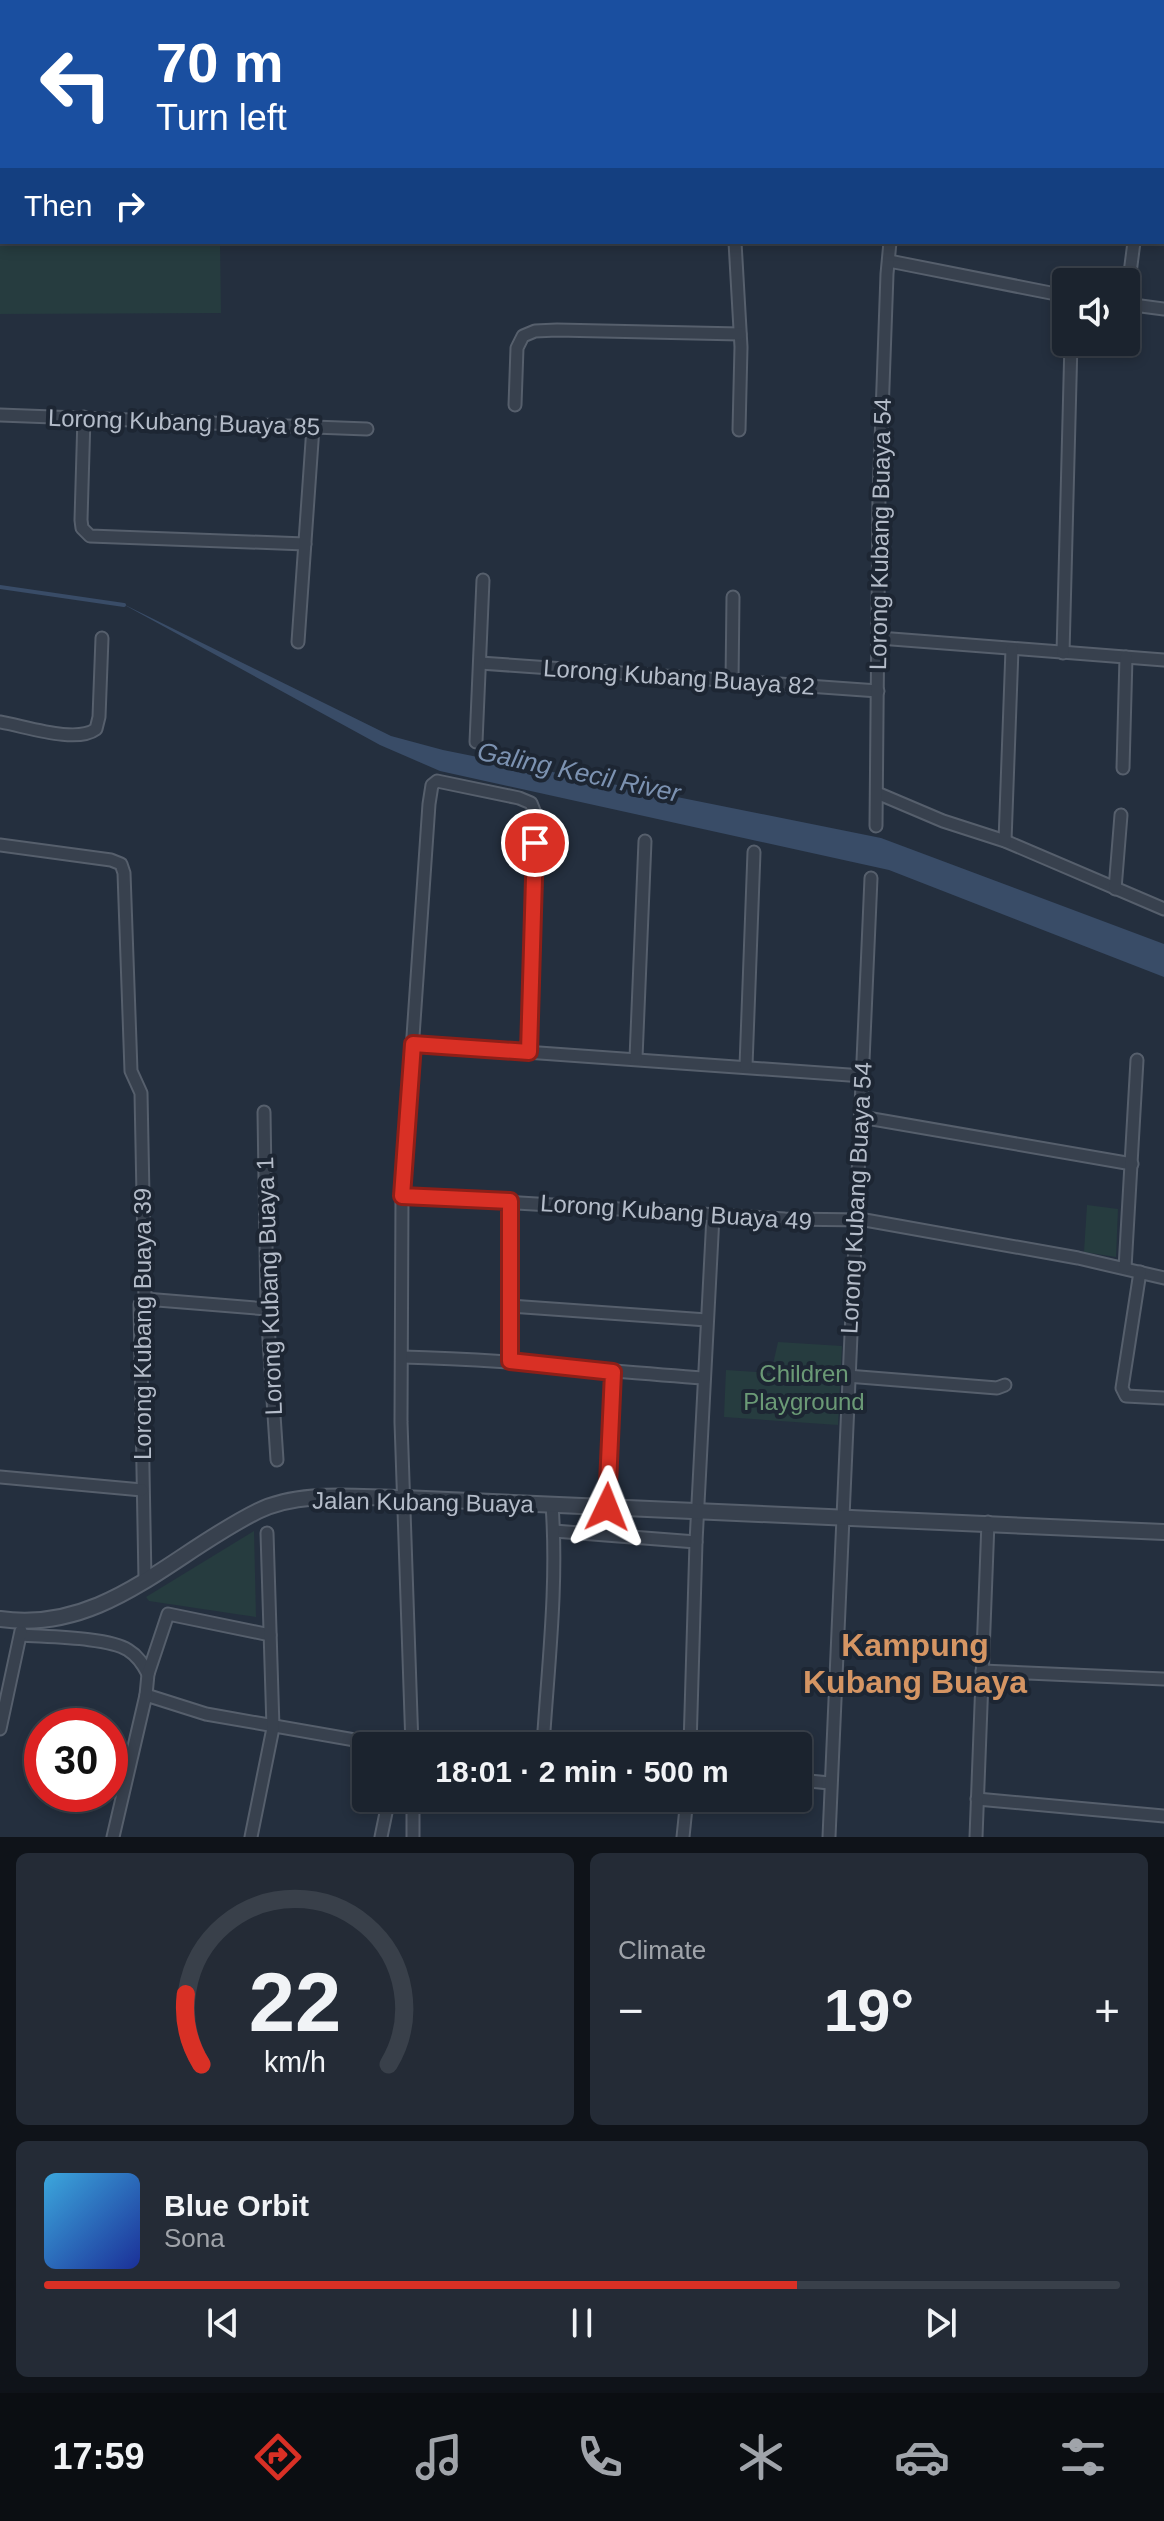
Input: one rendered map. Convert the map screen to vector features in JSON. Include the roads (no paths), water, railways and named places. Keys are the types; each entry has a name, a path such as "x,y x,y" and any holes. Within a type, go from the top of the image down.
{"street":[{"path":"735,244 740,334 739,430"},
{"name":"Lorong Kubang Buaya 54","path":"876,826 879,483 890,244"},
{"path":"1131,268 1134,244"},
{"path":"889,261 1052,293"},
{"path":"1140,306 1164,309"},
{"path":"515,405 517,348 519,341 528,333 557,330 740,334"},
{"path":"1063,653 1071,356"},
{"name":"Lorong Kubang Buaya 85","path":"0,415 367,429"},
{"path":"84,417 81,520 82,528 90,536 305,544"},
{"path":"298,642 313,427"},
{"path":"476,742 483,580"},
{"path":"732,682 733,597"},
{"path":"0,722 71,735 87,736 96,729 102,638"},
{"path":"879,638 1164,660"},
{"path":"1005,841 1012,649"},
{"path":"1123,768 1126,657"},
{"name":"Lorong Kubang Buaya 82","path":"480,663 878,691"},
{"path":"411,1732 403,1498 402,1196 432,785 437,781 519,798 531,803 535,813 529,1052"},
{"path":"877,793 943,821 1005,841 1164,909"},
{"path":"1115,889 1121,815"},
{"path":"636,1058 645,841"},
{"name":"Lorong Kubang Buaya 39","path":"0,845 121,864 126,892 131,1071 141,1093 145,1299 140,1304 145,1580"},
{"path":"746,1066 754,852"},
{"name":"Lorong Kubang Buaya 54","path":"829,1837 871,878"},
{"path":"413,1044 863,1076"},
{"path":"1125,1268 1137,1060"},
{"name":"Lorong Kubang Buaya 1","path":"264,1112 267,1309 277,1460"},
{"path":"861,1117 1132,1164"},
{"name":"Lorong Kubang Buaya 49","path":"402,1196 713,1216 881,1223 1164,1278"},
{"path":"510,1201 510,1361"},
{"path":"690,1732 696,1542 713,1216"},
{"path":"1140,1272 1122,1388 1126,1396 1132,1398 1164,1398"},
{"path":"145,1299 267,1309"},
{"path":"510,1306 707,1320"},
{"path":"403,1357 510,1361 704,1378"},
{"path":"607,1507 613,1372"},
{"path":"847,1376 997,1388 1005,1385"},
{"path":"0,1477 142,1490"},
{"name":"Jalan Kubang Buaya","path":"0,1619 21,1629 74,1616 112,1599 260,1510 296,1500 403,1498 1164,1532"},
{"path":"544,1732 554,1531 552,1505"},
{"path":"976,1837 988,1522"},
{"path":"554,1531 696,1542"},
{"path":"251,1837 273,1728 267,1533"},
{"path":"113,1837 146,1695 148,1674 168,1614 270,1635"},
{"path":"0,1729 21,1629 126,1648 139,1659 148,1674"},
{"path":"982,1671 1164,1679"},
{"path":"146,1695 206,1714 352,1740"},
{"path":"812,1781 830,1783"},
{"path":"977,1799 1164,1816"},
{"path":"381,1837 386,1812"},
{"path":"414,1812 416,1836"},
{"path":"683,1837 686,1812"}],"water":[{"path":"121,603 391,736 443,750 881,838 1164,944 1164,977 889,870 440,771 380,745"}],"waterway":[{"name":"Galing Kecil River","path":"0,587 124,605"}],"district":[{"name":"Kampung Kubang Buaya","path":"915,1664"}],"park label":[{"name":"Children Playground","path":"804,1387"}]}
